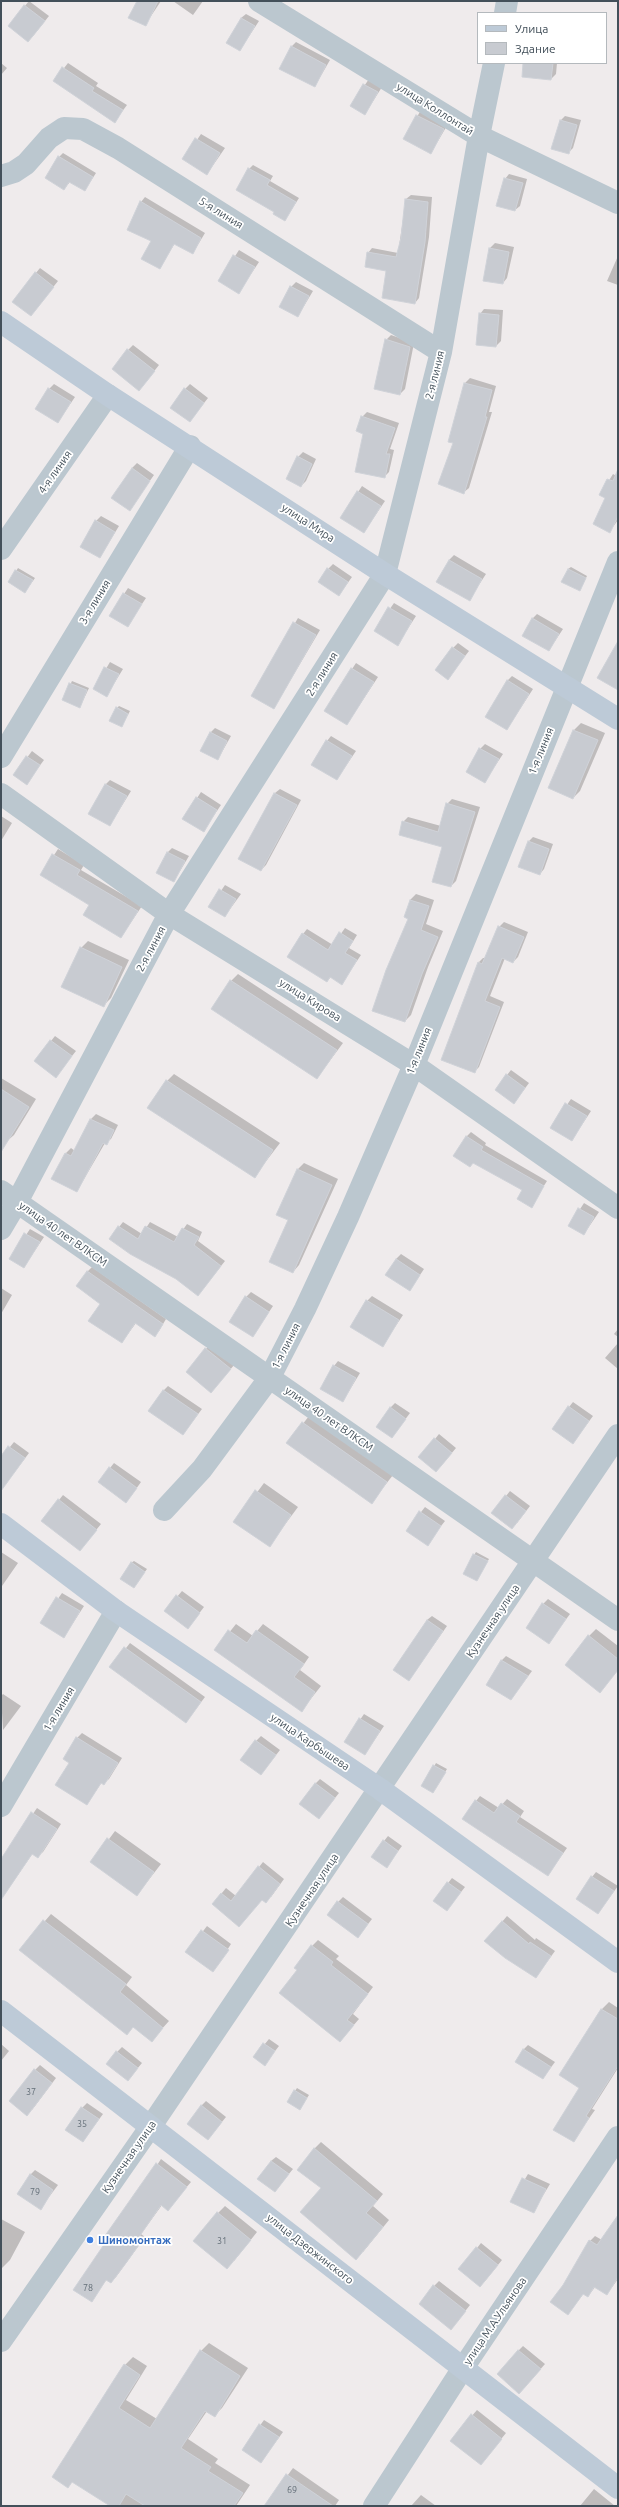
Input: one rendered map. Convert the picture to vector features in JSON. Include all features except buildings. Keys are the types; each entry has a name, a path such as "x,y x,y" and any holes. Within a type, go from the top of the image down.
{"street":[{"name":"улица Коллонтай","path":"259,1 479,136 618,203"},
{"path":"505,12 507,1"},
{"name":"2-я линия","path":"1,1229 9,1196 169,914 385,574 441,352 479,136 494,64"},
{"name":"5-я линия","path":"1,176 14,172 26,164 49,138 64,128 83,129 118,148 441,352"},
{"name":"улица Мира","path":"1,322 108,395 190,446 385,574 618,719"},
{"name":"4-я линия","path":"1,549 108,395"},
{"name":"3-я линия","path":"1,757 190,446"},
{"name":"1-я линия","path":"164,1510 202,1469 270,1377 348,1217 414,1064 618,562"},
{"name":"улица Кирова","path":"1,794 169,914 414,1064 618,1208"},
{"name":"улица 40 лет ВЛКСМ","path":"9,1196 618,1620"},
{"name":"Кузнечная улица","path":"1,2341 151,2126 618,1435"},
{"name":"улица Карбышева","path":"1,1524 116,1611 380,1789 618,1962"},
{"name":"1-я линия","path":"1,1806 116,1611"},
{"name":"улица Дзержинского","path":"1,2011 618,2488"},
{"name":"улица М.А.Ульянова","path":"374,2506 462,2368 618,2137"}],"place":[{"name":"Шиномонтаж","path":"90,2240"}]}
